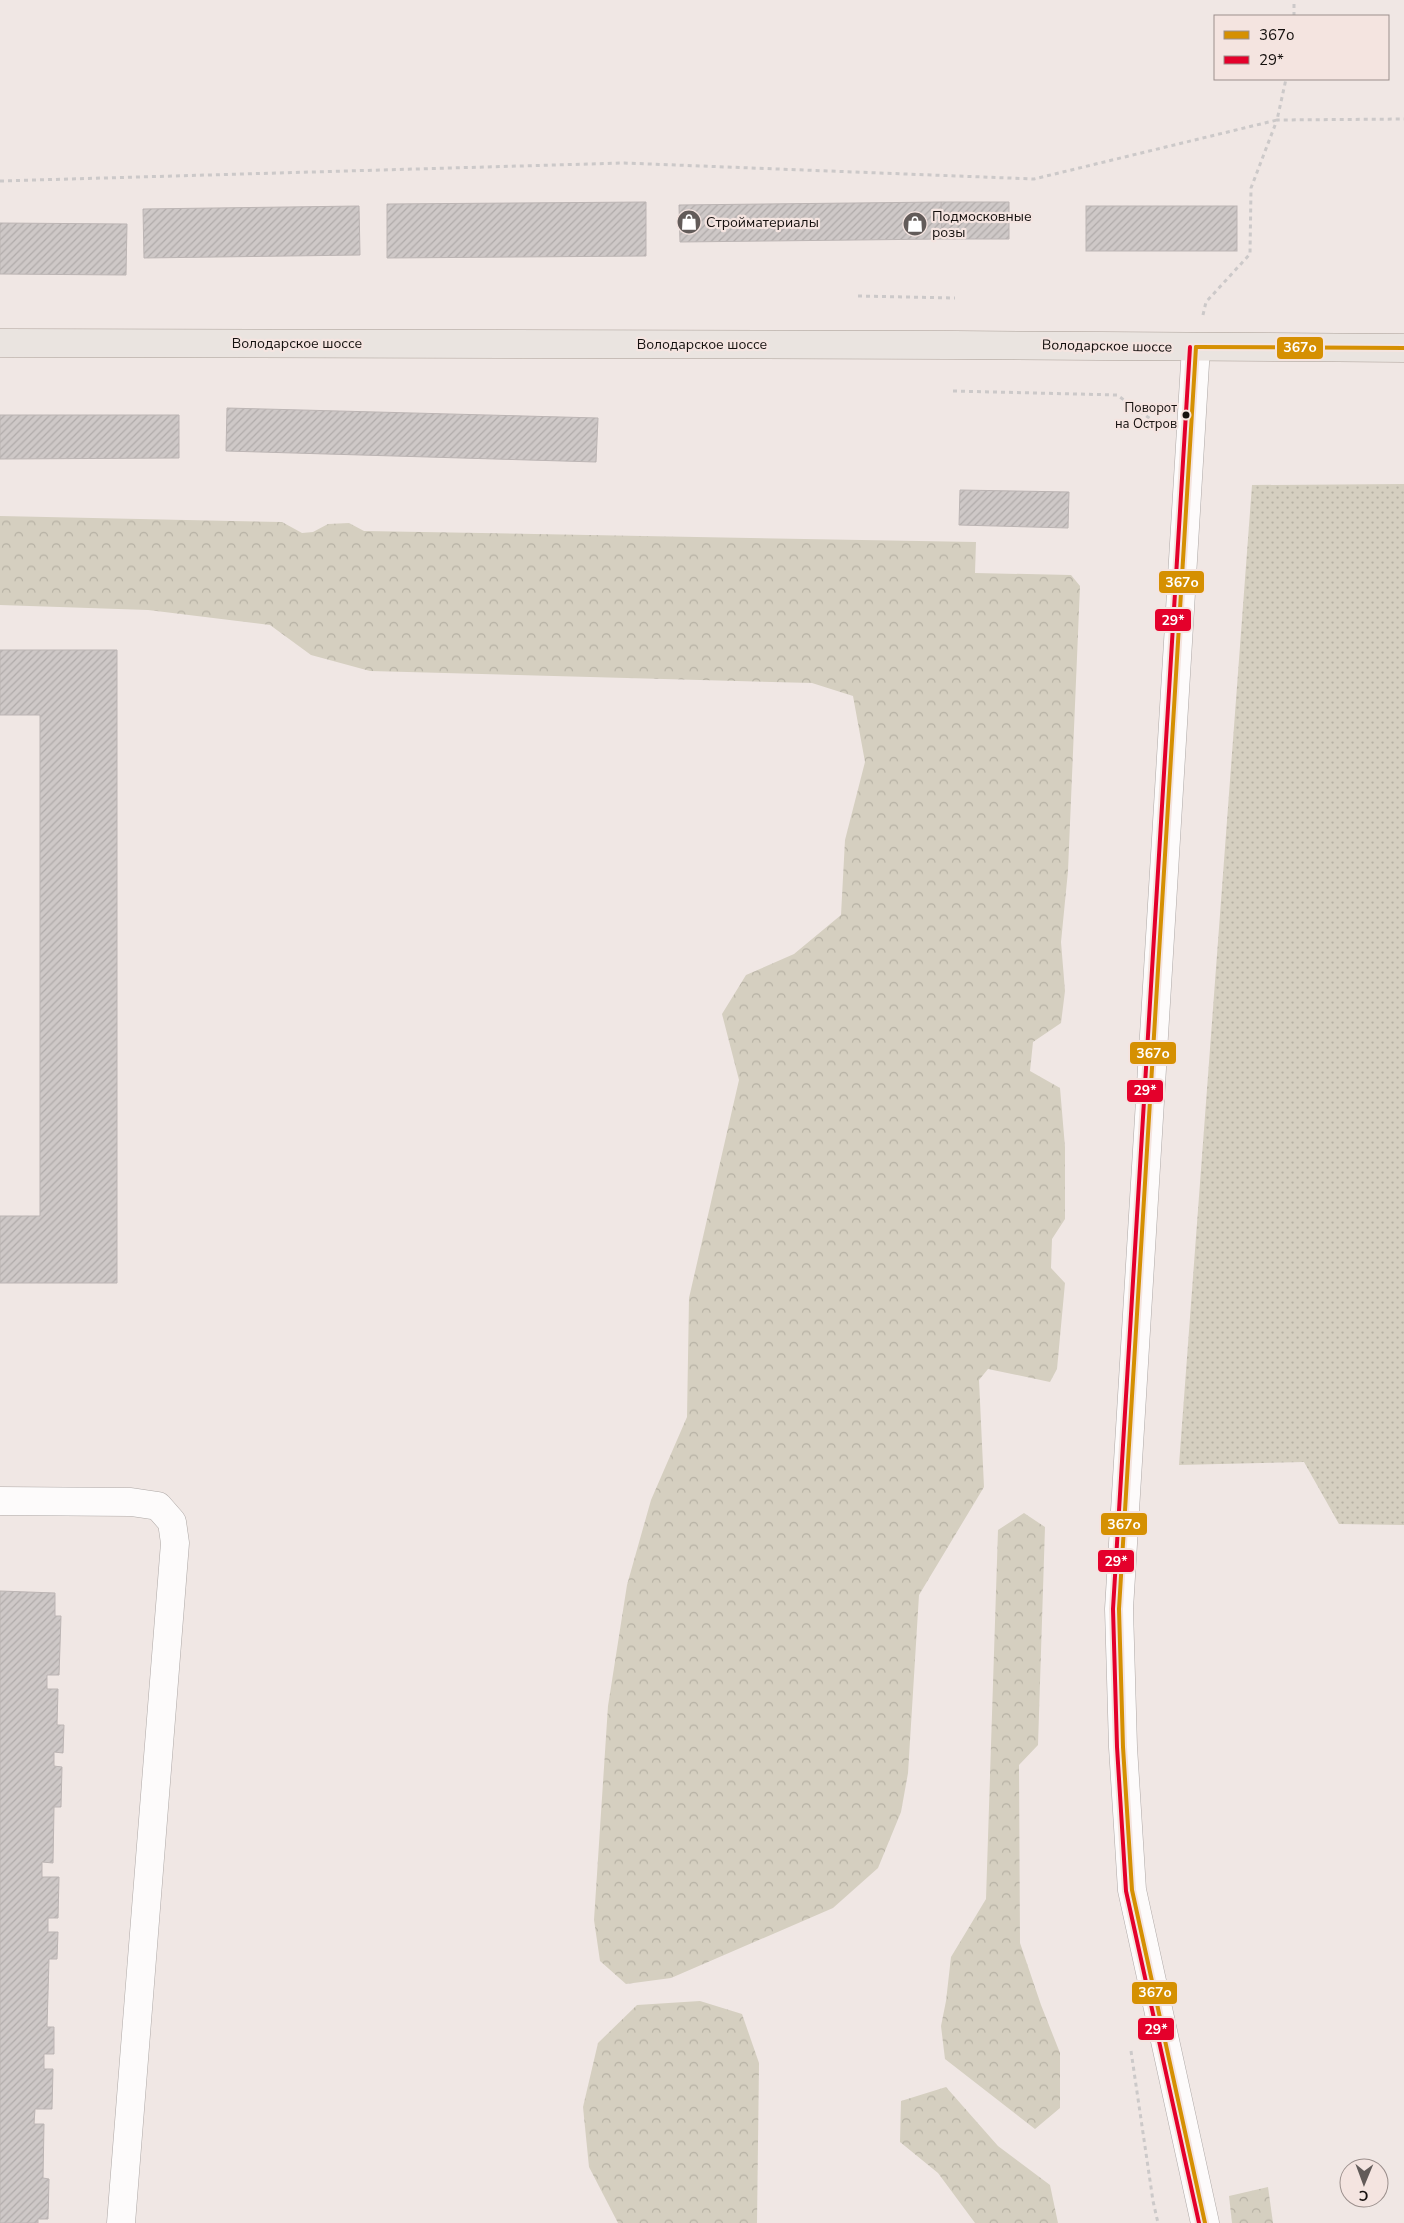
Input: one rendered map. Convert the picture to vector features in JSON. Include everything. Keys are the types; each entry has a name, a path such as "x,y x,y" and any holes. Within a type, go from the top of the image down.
{"main road":[{"name":"Володарское шоссе","path":"0,343 1404,348"}],"street":[{"path":"1196,347 1119,1609 1123,1747 1132,1890 1205,2223"},
{"path":"0,1501 131,1502 158,1506 172,1522 175,1543 121,2223"}],"path":[{"path":"1294,0 1294,15"},
{"path":"1196,347 1206,302 1250,254 1251,188 1277,120 1286,80"},
{"path":"0,181 624,163 1034,179 1277,120 1404,119"},
{"path":"858,296 954,298"}],"green space":[{"path":"1404,484 1404,1525 1339,1524 1304,1462 1179,1465 1252,485"},
{"path":"0,516 282,522 302,533 313,532 328,524 349,523 364,531 976,542 975,573 1071,575 1080,586 1068,871 1061,942 1065,991 1061,1023 1033,1042 1030,1071 1060,1088 1065,1147 1065,1219 1052,1239 1051,1268 1065,1283 1057,1369 1050,1382 988,1369 979,1380 984,1487 919,1595 908,1773 901,1812 878,1868 833,1908 671,1978 626,1984 600,1961 594,1920 608,1706 627,1585 651,1500 687,1417 689,1298 739,1080 722,1014 746,975 794,954 841,915 845,840 865,762 853,696 812,683 370,671 311,655 270,625 148,610 0,605"},
{"path":"1024,1513 1045,1527 1038,1745 1019,1765 1020,1943 1060,2053 1060,2108 1035,2129 945,2059 941,2026 951,1957 986,1899 998,1530"},
{"path":"700,2001 742,2014 759,2063 757,2223 618,2223 589,2167 583,2107 598,2043 637,2005"},
{"path":"946,2087 998,2146 1050,2185 1058,2223 975,2223 938,2173 900,2142 901,2101"},
{"path":"1268,2187 1273,2223 1232,2223 1229,2196"}],"building":[{"path":"646,202 646,256 387,258 387,204"},
{"path":"941,202 1009,202 1009,239 942,239"},
{"path":"941,202 942,239 680,242 679,205"},
{"path":"359,206 360,255 144,258 143,209"},
{"path":"1086,206 1237,206 1237,251 1086,251"},
{"path":"0,223 127,224 126,275 0,274"},
{"path":"227,408 598,418 596,462 226,451"},
{"path":"0,415 179,415 179,458 0,459"},
{"path":"960,490 1069,492 1068,528 959,525"},
{"path":"0,650 117,650 117,1283 0,1283 0,1216 40,1216 40,715 0,715"},
{"path":"0,1591 55,1593 55,1616 61,1616 59,1675 47,1675 47,1689 58,1689 57,1725 64,1725 63,1753 54,1752 54,1766 62,1767 61,1807 54,1807 53,1863 42,1862 42,1877 59,1877 58,1918 48,1918 48,1932 58,1932 57,1959 49,1959 47,2027 54,2027 54,2054 44,2054 44,2069 53,2069 52,2109 35,2109 34,2124 44,2124 43,2178 49,2179 48,2219 38,2219 38,2223 0,2223"}],"transit line":[{"name":"29*","path":"1190,347 1113,1609 1117,1747 1126,1891 1199,2223"},
{"name":"367о","path":"1196,347 1119,1609 1123,1747 1132,1890 1205,2223"},
{"name":"367о","path":"1196,347 1404,348"}],"place":[{"name":"Стройматериалы","path":"689,222"},
{"name":"Подмосковные розы","path":"915,224"},
{"name":"Поворот на Остров","path":"1186,415"}]}
